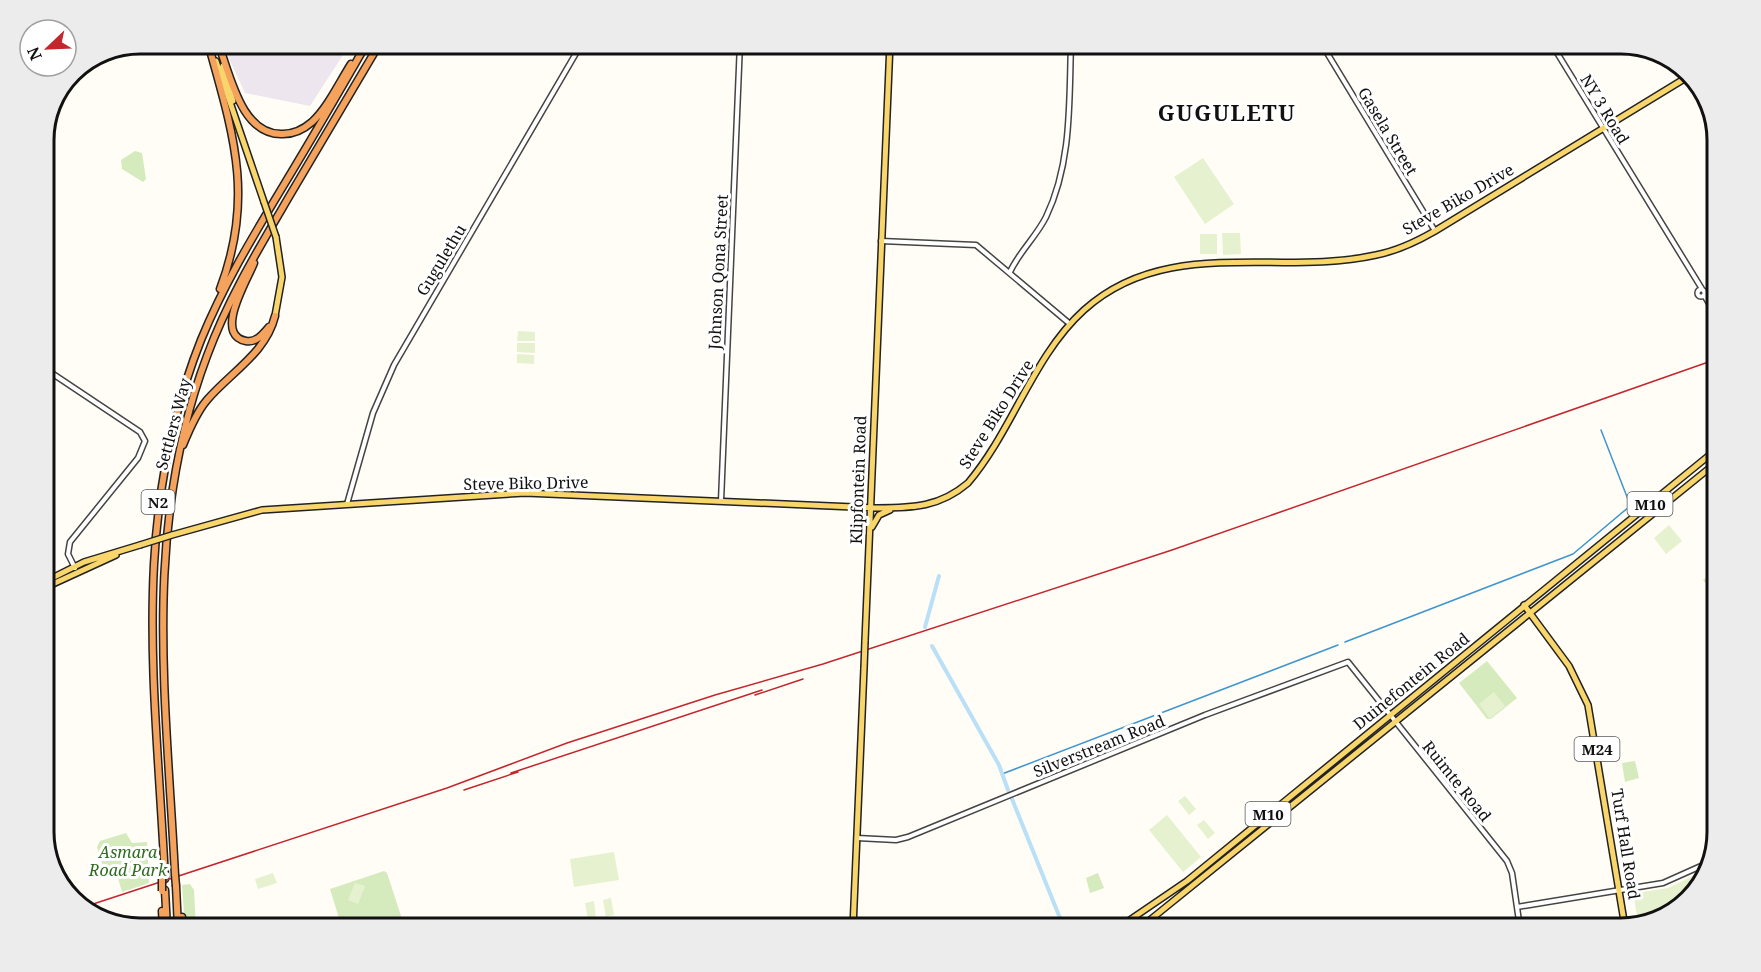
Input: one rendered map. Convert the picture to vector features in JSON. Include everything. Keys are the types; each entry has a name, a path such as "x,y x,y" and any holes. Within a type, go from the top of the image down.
{"highway":[{"path":"206,329 231,256 239,197 233,131 212,54"},
{"path":"221,54 244,111 259,128 276,134 295,133 311,123 359,54"},
{"name":"Settlers Way","path":"165,918 151,630 153,548 159,493 170,439 189,374 206,329 238,261 360,54"},
{"name":"Settlers Way","path":"180,918 176,888 162,628 166,528 179,447 200,376 233,295 374,54"},
{"path":"268,233 234,309 231,327 238,338 252,341 263,334 275,316"},
{"path":"166,528 182,448 192,423 207,400 261,345 275,316"}],"main road":[{"path":"213,54 276,237 282,277 275,316"},
{"path":"220,54 238,123"},
{"name":"Klipfontein Road","path":"854,918 890,54"},
{"name":"Steve Biko Drive","path":"75,569 140,545 250,512 347,502 525,493 895,508 930,505 945,500 968,483 1070,324 1108,291 1136,277 1168,267 1196,263 1340,260 1373,256 1408,245 1435,231 1683,80"},
{"name":"Duinefontein Road","path":"1133,918 1174,890 1707,457"},
{"name":"Duinefontein Road","path":"1152,918 1707,470"},
{"path":"870,529 881,514 895,508"},
{"path":"54,578 75,569"},
{"path":"54,582 75,569"},
{"name":"Turf Hall Road","path":"1524,606 1569,666 1588,705 1624,918"}],"street":[{"name":"Gugulethu","path":"347,502 373,413 394,365 576,54"},
{"name":"Johnson Qona Street","path":"721,501 740,54"},
{"path":"1010,272 1040,229 1062,173 1066,148 1071,54"},
{"name":"Gasela Street","path":"1327,54 1435,231"},
{"name":"NY 3 Road","path":"1557,54 1707,300"},
{"path":"881,241 976,245 1070,324"},
{"path":"54,375 136,429 145,441 142,452 69,545 69,556 75,569"},
{"name":"Ruimte Road","path":"1348,662 1395,724 1507,861 1511,870 1519,918"},
{"name":"Silverstream Road","path":"857,838 896,840 908,837 1197,718 1348,662"},
{"path":"1517,907 1663,883 1699,867"}],"shaded area":[{"path":"227,54 344,54 310,106 245,93"}],"green space":[{"path":"135,151 142,153 146,179 143,182 122,169 121,160"},
{"path":"1203,158 1234,204 1205,224 1174,177"},
{"path":"1222,233 1240,233 1241,254 1223,255"},
{"path":"1200,234 1217,234 1217,254 1200,254"},
{"path":"518,331 535,332 535,341 517,341"},
{"path":"517,343 535,343 535,353 517,352"},
{"path":"517,354 534,355 534,364 517,363"},
{"path":"1669,525 1682,541 1666,554 1654,538"},
{"path":"1487,661 1517,698 1491,719 1487,719 1459,683"},
{"path":"1494,692 1505,706 1490,719 1479,704"},
{"path":"1635,761 1639,778 1625,782 1622,763"},
{"path":"1185,796 1196,809 1189,815 1178,801"},
{"path":"1167,815 1201,857 1183,872 1149,830"},
{"path":"1204,820 1215,833 1208,839 1197,825"},
{"name":"Asmara Road Park","path":"126,833 132,843 147,842 149,883 122,892 118,878 106,876 97,847 100,841"},
{"path":"614,852 619,880 574,887 570,859"},
{"path":"384,871 387,873 402,918 339,918 330,889"},
{"path":"273,873 277,883 258,889 255,879"},
{"path":"1098,873 1104,888 1090,893 1086,878"},
{"path":"1695,875 1678,897 1654,911 1637,916 1634,897 1637,893 1668,888"},
{"path":"355,883 365,886 358,904 348,900"},
{"path":"190,884 194,890 195,918 184,918 182,885"},
{"path":"611,898 614,915 606,917 603,900"},
{"path":"594,901 596,918 588,918 585,903"}],"waterway":[{"path":"1345,642 1573,554 1630,506 1601,430"},
{"path":"925,627 939,576"},
{"path":"1002,774 1338,645"},
{"path":"932,646 999,765 1008,790"},
{"path":"1012,799 1060,918"}],"railway":[{"path":"93,904 447,788 567,743 715,695 823,664 1172,550 1707,363"},
{"path":"755,695 803,679"},
{"path":"511,773 762,690"},
{"path":"464,790 518,772"}],"district":[{"name":"GUGULETU","path":"1227,112"}]}
